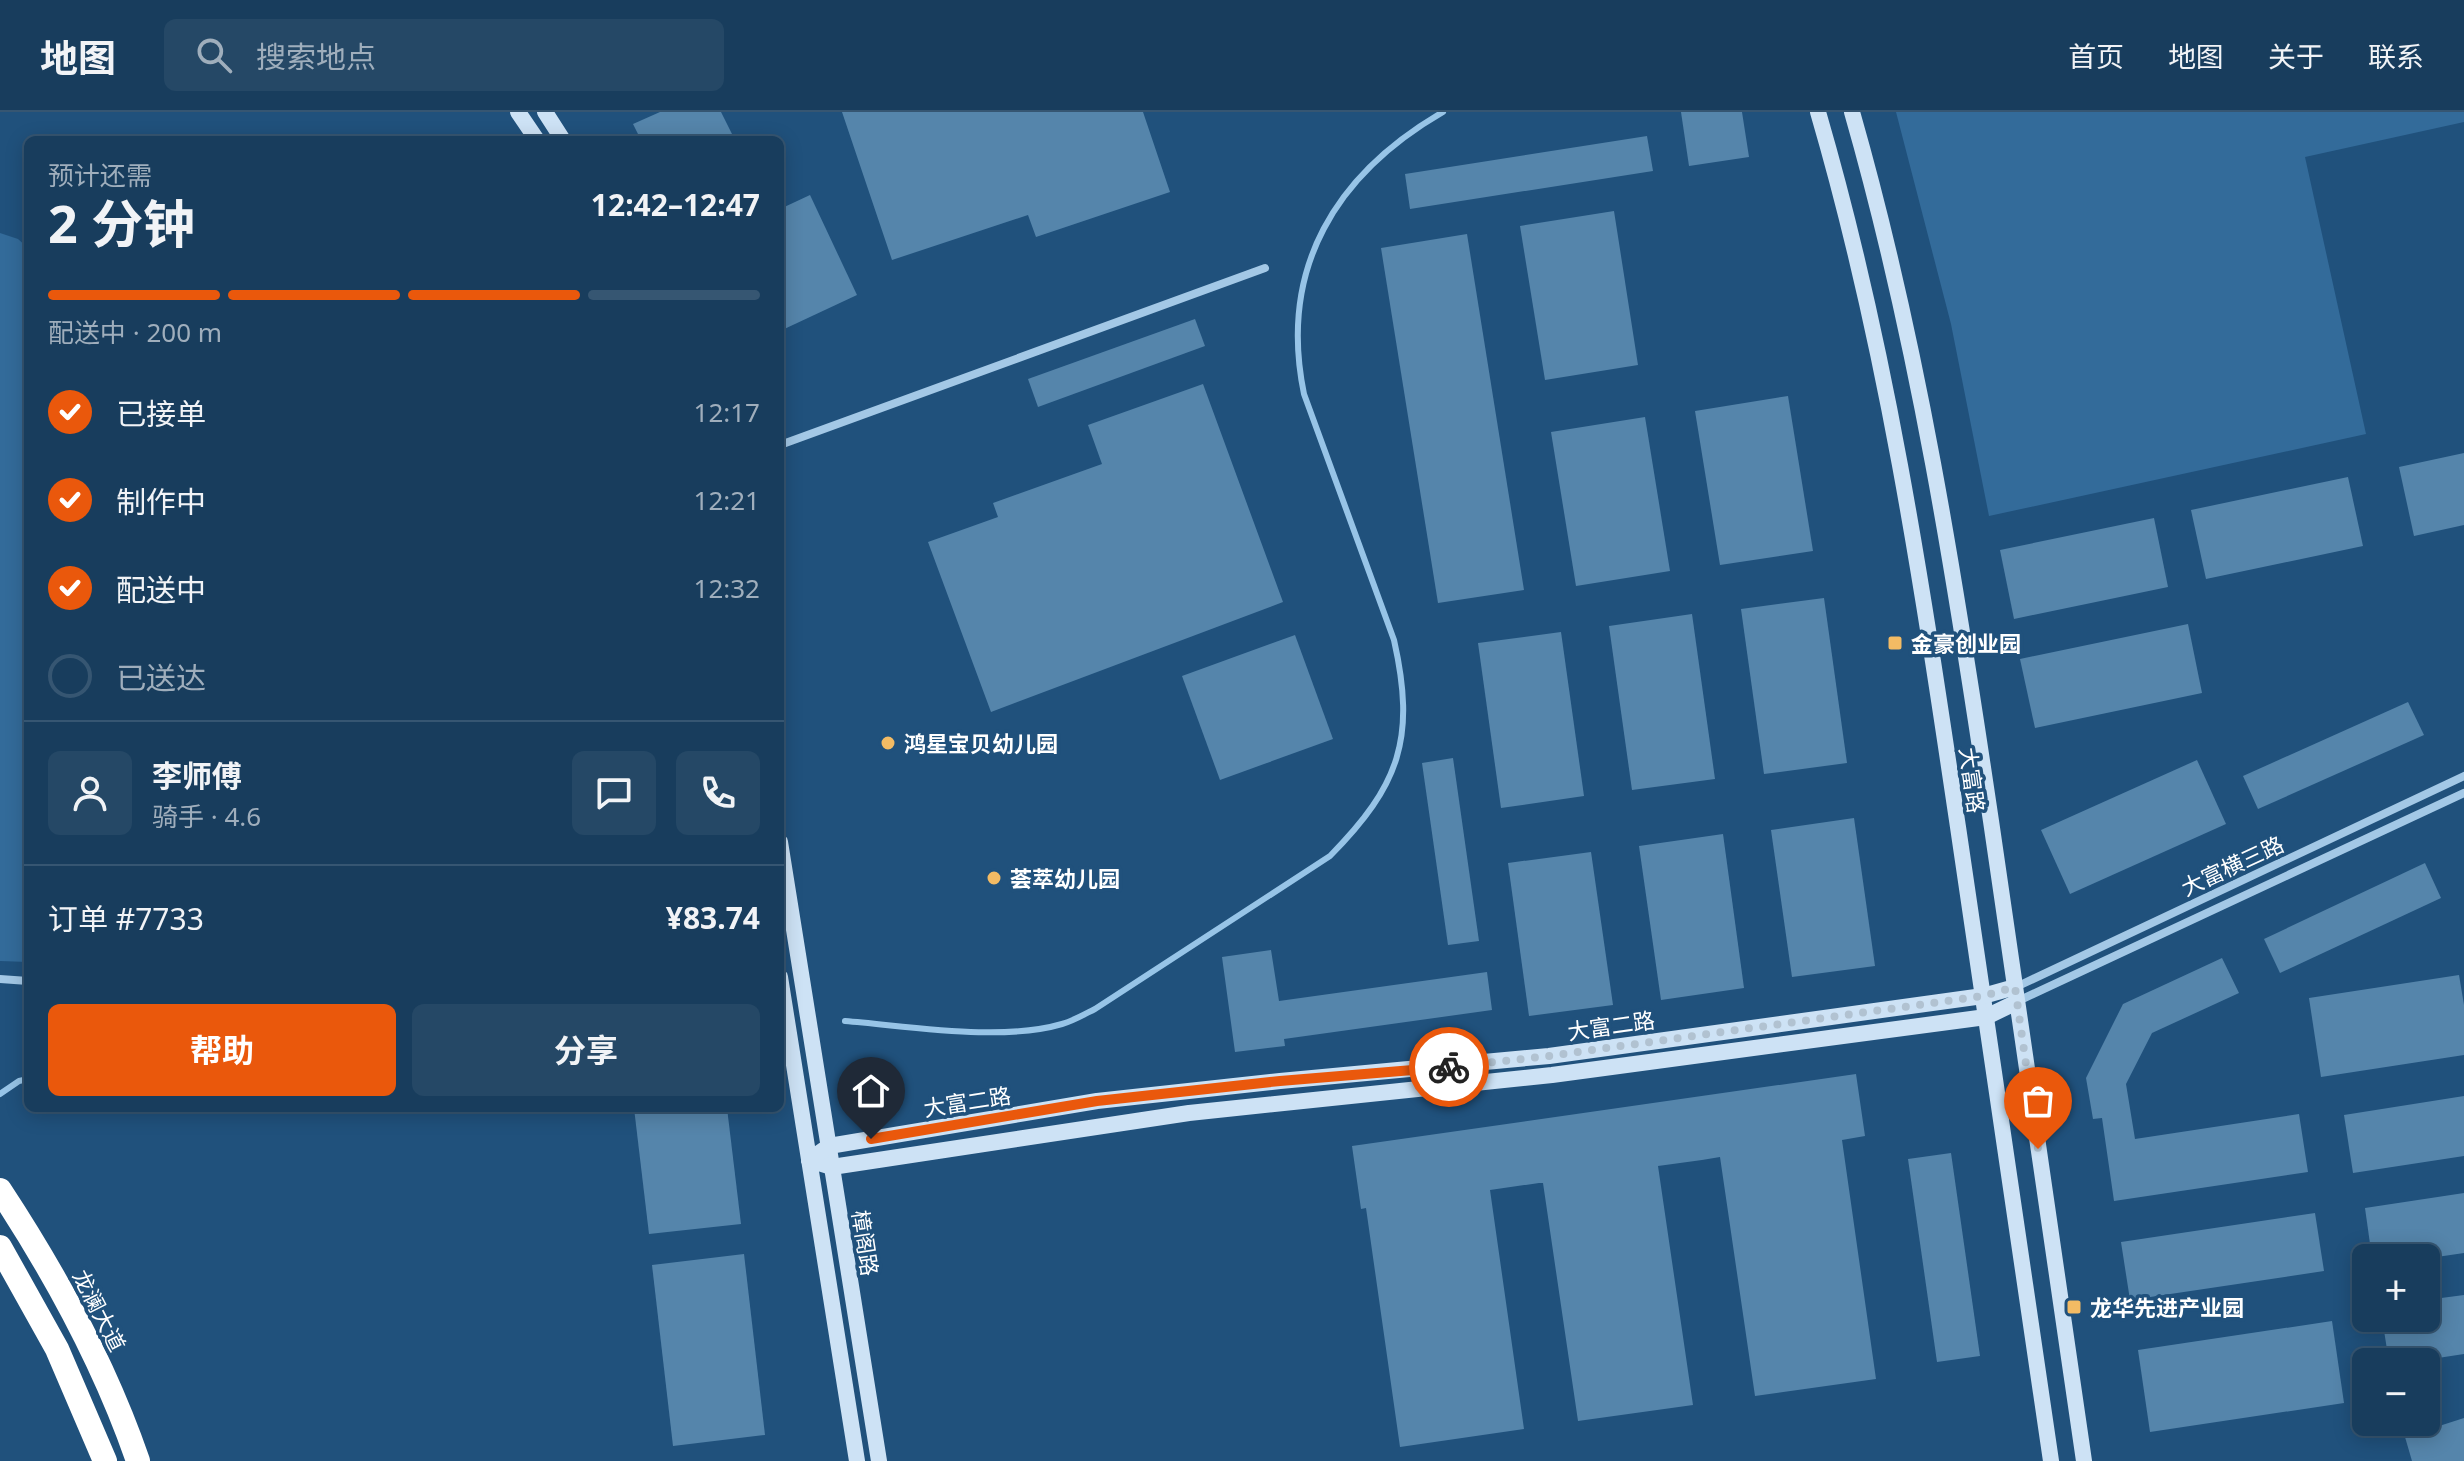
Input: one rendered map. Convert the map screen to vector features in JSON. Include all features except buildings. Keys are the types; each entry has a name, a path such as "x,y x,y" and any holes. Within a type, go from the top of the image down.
{"highway":[{"name":"龙澜大道","path":"0,1190 59,1285 91,1346 138,1461"},
{"path":"0,1247 57,1349 105,1461"}],"street":[{"path":"518,112 534,136"},
{"path":"545,112 560,136"},
{"name":"大富路","path":"1818,112 1876,335 1902,466 2051,1461"},
{"name":"大富路","path":"1852,112 1872,183 1932,464 1961,622 2084,1461"},
{"path":"784,444 1265,268"},
{"name":"大富横三路","path":"2016,994 2464,776"},
{"name":"大富横三路","path":"2016,994 2464,793"},
{"name":"樟阁路","path":"784,867 879,1461"},
{"path":"0,979 24,981"},
{"name":"大富二路","path":"809,1160 829,1146 1097,1101 1549,1056 2016,994"},
{"name":"大富二路","path":"809,1160 832,1167 1189,1113 1552,1075 1986,1017 2016,994"},
{"name":"樟阁路","path":"784,1002 857,1461"}],"shaded area":[{"path":"1896,112 2464,112 2464,122 2305,157 2366,434 1989,516 1951,324"},
{"path":"0,233 24,244 24,962 0,961"}],"waterway":[{"path":"845,1021 983,1032 1038,1029 1070,1021 1095,1009 1330,856 1373,806 1387,782 1402,733 1400,675 1394,640 1304,394 1298,348 1300,306 1308,266 1324,229 1345,195 1372,164 1443,112"},
{"path":"0,1094 24,1080"}],"way so far":[{"path":"1449,1067 1983,996 2015,987 2038,1149"}],"place":[{"name":"金豪创业园","path":"1895,643"},
{"name":"鸿星宝贝幼儿园","path":"888,743"},
{"name":"荟萃幼儿园","path":"994,878"},
{"name":"龙华先进产业园","path":"2074,1307"}],"route":[{"path":"871,1139 1097,1101 1449,1067"}]}
